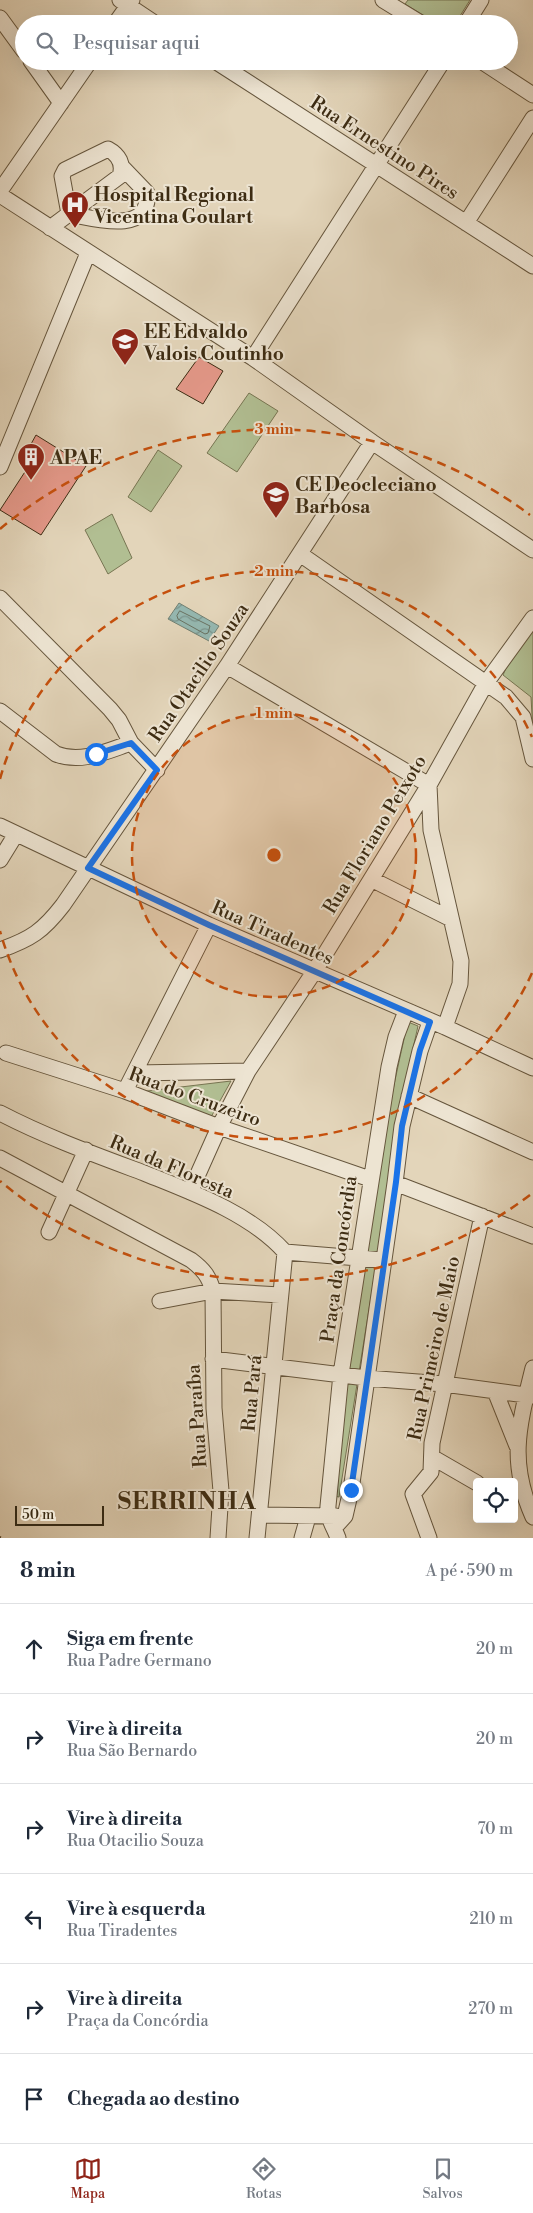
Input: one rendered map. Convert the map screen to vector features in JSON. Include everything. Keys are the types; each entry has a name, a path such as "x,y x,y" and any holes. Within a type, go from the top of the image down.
{"street":[{"path":"472,15 481,0"},
{"path":"120,15 127,2 144,15"},
{"path":"391,2 409,15"},
{"path":"0,18 15,39"},
{"path":"37,70 61,103"},
{"path":"84,70 0,193 88,253 253,358 372,442 533,550"},
{"name":"Rua Ernestino Pires","path":"229,70 533,266"},
{"path":"253,358 437,70"},
{"path":"495,70 533,95"},
{"path":"466,223 533,118"},
{"path":"108,149 121,161 123,168 147,193 145,208 137,218 131,220 116,221 69,214 62,176 65,170 108,149"},
{"path":"50,228 120,176 123,168"},
{"path":"0,467 88,253"},
{"name":"Rua Otacilio Souza","path":"0,950 25,941 51,920 157,770 227,666 372,442"},
{"path":"300,554 506,697 523,717 533,759"},
{"path":"0,598 110,709 119,720 131,743 157,770"},
{"name":"Rua Floriano Peixoto","path":"190,1192 219,1127 248,1071 314,972 428,785 486,684 533,618"},
{"path":"227,666 428,785 431,830 461,961 458,994 420,1050 402,1126 396,1182 383,1260 351,1490 336,1524 308,1517 260,1515"},
{"path":"0,711 56,754 64,757 81,758 131,743"},
{"name":"Rua Tiradentes","path":"0,826 209,925 438,1024 533,1068"},
{"path":"0,860 16,834"},
{"path":"371,879 451,919"},
{"path":"126,1091 209,925"},
{"name":"Praça da Concórdia","path":"336,1524 337,1414 341,1374 390,1060 406,1011"},
{"name":"Rua do Cruzeiro","path":"6,1053 126,1091 219,1127 370,1179"},
{"path":"136,1073 248,1071"},
{"path":"409,1096 533,1152"},
{"name":"Rua da Floresta","path":"0,1113 190,1192 252,1225 278,1244 285,1252"},
{"path":"379,1122 402,1126"},
{"path":"48,1232 86,1150"},
{"path":"0,1158 191,1260 205,1272 210,1279 213,1290"},
{"path":"396,1182 533,1236"},
{"name":"Rua Primeiro de Maio","path":"429,1538 413,1494 415,1489 429,1476 432,1468 432,1444 482,1216"},
{"path":"285,1252 383,1260"},
{"name":"Rua Pará","path":"257,1538 285,1252"},
{"path":"160,1300 213,1290 280,1295"},
{"name":"Rua Paraíba","path":"213,1290 212,1359 221,1491 218,1538"},
{"path":"212,1359 366,1378 444,1384 530,1396"},
{"path":"533,1368 530,1396 517,1446 520,1500 533,1517"},
{"path":"494,1391 517,1446"},
{"path":"337,1414 361,1418"},
{"path":"432,1457 473,1482"},
{"path":"302,1538 308,1517"}],"green space":[{"path":"408,0 470,0 461,15 423,15 405,4"},
{"path":"249,393 278,411 237,472 207,453"},
{"path":"158,450 182,466 151,512 128,497"},
{"path":"112,514 132,558 108,574 85,530"},
{"path":"533,627 533,733 531,697 503,675 508,664"},
{"path":"408,1022 418,1026 405,1084 339,1497 334,1496 364,1258 383,1140"},
{"path":"231,1081 211,1117 139,1092"}],"water":[{"path":"179,603 219,626 209,641 168,619"}],"building":[{"path":"199,357 223,371 203,404 176,389"},
{"name":"APAE","path":"36,435 86,466 41,535 0,510 34,458 26,453"}],"place":[{"name":"Hospital Regional Vicentina Goulart","path":"75,229"},
{"name":"EE Edvaldo Valois Coutinho","path":"125,366"},
{"name":"APAE","path":"31,481"},
{"name":"CE Deocleciano Barbosa","path":"276,519"}],"district":[{"name":"SERRINHA","path":"187,1501"}],"route":[{"path":"96,754 131,743 157,770 88,868 209,925 430,1022 420,1050 402,1126 396,1182 383,1260 351,1490"}]}
